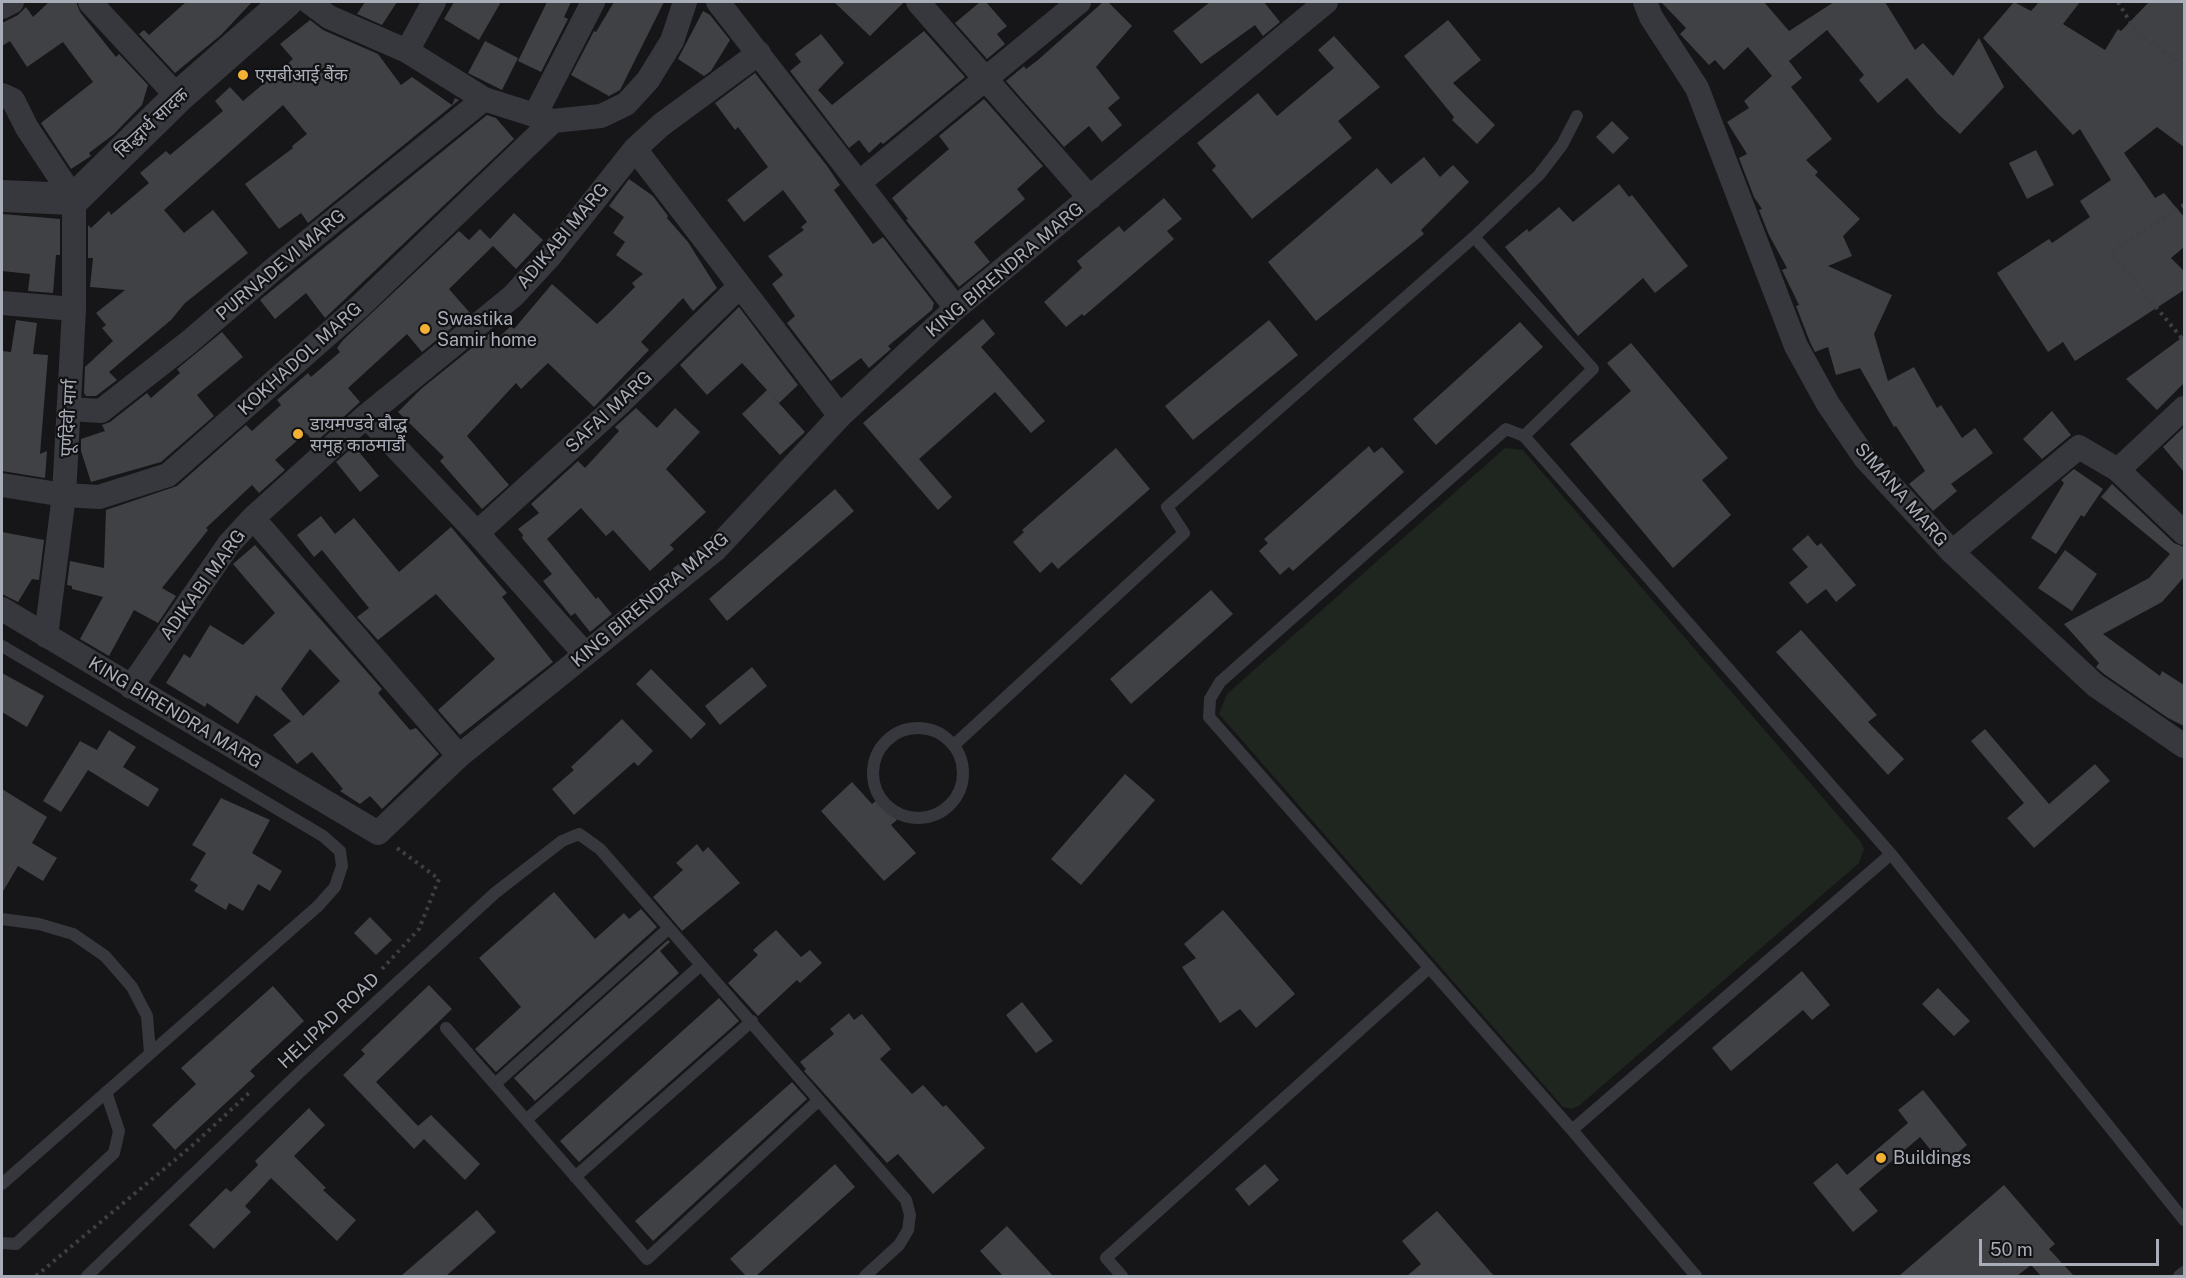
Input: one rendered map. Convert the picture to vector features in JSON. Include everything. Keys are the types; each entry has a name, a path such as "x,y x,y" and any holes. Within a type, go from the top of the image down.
{"street":[{"path":"2,7 12,2"},
{"path":"90,2 178,97"},
{"name":"सिद्धार्थ सादक","path":"74,199 178,97 286,2"},
{"path":"309,2 329,17 406,51 484,99 544,118 601,116 626,104 648,80 672,41 685,2"},
{"path":"406,51 434,2"},
{"name":"KOKHADOL MARG","path":"2,485 64,495 99,497 168,475 359,307 544,118 593,2"},
{"path":"718,2 861,182 956,308"},
{"path":"918,2 1090,198"},
{"name":"KING BIRENDRA MARG","path":"2,609 378,833 459,756 715,550 840,416 956,308 1326,2"},
{"name":"SIMANA MARG","path":"1645,2 1651,17 1697,87 1796,346 1828,404 1865,459 1952,552 2095,685 2184,746"},
{"path":"861,182 986,79 1067,5"},
{"name":"ADIKABI MARG","path":"131,687 229,544 253,518 366,416 513,297 550,256 635,149 661,125 759,53"},
{"path":"2,95 13,100 27,128 74,199"},
{"name":"PURNADEVI MARG","path":"69,409 101,411 189,342 275,268 484,99"},
{"path":"635,149 840,416"},
{"path":"2,196 74,199"},
{"name":"पूर्णदेवी मार्ग","path":"46,636 64,495 74,309 74,199"},
{"name":"SAFAI MARG","path":"477,533 621,402 739,287"},
{"path":"2,303 74,309"},
{"path":"2118,470 2184,408"},
{"path":"366,416 477,533 585,654"},
{"path":"1952,552 2076,447 2118,470 2184,532"},
{"path":"253,518 459,756"}],"lane":[{"path":"954,746 1184,533 1167,507 1474,237 1539,175 1562,145 1576,116"},
{"path":"1474,237 1593,369 1524,436"},
{"path":"1696,1276 1572,1130 1209,717 1210,699 1220,682 1506,429 1524,436 1891,854 2184,1220"},
{"path":"2,646 323,836 340,852 342,866 335,887 318,906 2,1184"},
{"path":"913,728 929,729 943,735 954,746 962,759 963,775 960,790 951,803 940,812 920,817 899,814 888,806 879,794 874,781 878,753 886,742 898,732 913,728"},
{"name":"HELIPAD ROAD","path":"87,1276 301,1071 495,893 562,841 579,834 589,839 668,929"},
{"path":"1572,1130 1891,854"},
{"path":"2,919 39,924 73,934 105,956 132,987 147,1016 150,1053"},
{"path":"495,1084 668,929 752,1021 906,1200 910,1215 908,1230 899,1245 865,1276"},
{"path":"526,1120 701,965"},
{"path":"1122,1276 1106,1258 1429,968"},
{"path":"575,1177 752,1021"},
{"path":"446,1028 647,1259 819,1100"},
{"path":"2,1243 16,1244 114,1153 119,1131 106,1092"},
{"path":"2179,1276 2184,1272"}],"path":[{"path":"2118,2 2136,32 2184,66"},
{"path":"2184,205 2111,252 2184,341"},
{"path":"378,833 439,879 419,929 381,971"},
{"path":"36,1276 194,1144 253,1089"}],"shaded area":[{"path":"1505,448 1523,450 1861,842 1864,849 1859,863 1580,1105 1572,1109 1563,1107 1219,714 1227,694"}],"building":[{"path":"49,2 76,2 80,12 116,57 119,54 148,85 142,105 114,134 89,153 91,156 71,169 41,123 93,82 63,42 27,67 10,41 2,46 2,23 18,15 26,7 33,17"},
{"path":"186,2 252,2 221,35 175,73 139,34 144,30 149,35"},
{"path":"365,2 397,2 382,25 357,14"},
{"path":"454,2 501,2 479,40 444,19"},
{"path":"547,2 571,2 564,17 568,19 541,72 518,61"},
{"path":"614,2 664,2 620,90 609,96 571,75 594,31 596,32"},
{"path":"834,2 904,2 870,36"},
{"path":"980,2 986,2 1007,26 997,34 1005,44 987,59 955,23"},
{"path":"1103,2 1108,2 1132,26 1096,67 1120,98 1108,108 1122,125 1102,142 1089,126 1064,147 1006,81 1024,66 1026,69 1038,60"},
{"path":"1210,2 1264,2 1280,22 1263,36 1255,25 1201,64 1173,31"},
{"path":"1661,2 1764,2 1789,31 1834,2 1885,2 1915,50 1923,43 1953,76 1979,38 2004,87 1960,134 1938,114 1907,78 1878,103 1859,80 1864,75 1827,30 1789,61 1802,78 1791,87 1832,139 1806,160 1818,172 1815,175 1860,219 1843,236 1852,256 1828,266 1892,295 1874,334 1888,381 1914,367 1937,408 1941,405 1962,438 1975,428 1993,453 1951,484 1957,491 1933,511 1909,484 1925,471 1896,426 1894,427 1860,368 1836,375 1828,347 1815,352 1796,306 1799,305 1782,270 1787,268 1769,235 1759,210 1762,209 1754,197 1739,158 1747,154 1727,122 1749,108 1744,101 1772,76 1748,47 1724,70 1715,60 1709,65 1680,34 1686,28"},
{"path":"2014,2 2031,11 2039,2 2080,2 2063,24 2105,50 2118,29 2121,31 2149,2 2184,2 2184,147 2157,127 2124,153 2155,198 2164,193 2184,217 2184,247 2171,258 2184,271 2184,290 2075,361 2063,342 2048,352 1997,273 2049,239 2052,243 2090,217 2080,201 2111,180 2080,129 2073,135 1983,38"},
{"path":"703,11 710,15 730,40 711,71 704,76 678,59"},
{"path":"310,20 323,30 378,54 401,85 412,77 452,105 455,98 459,100 308,223 301,213 279,229 245,184 293,148 292,146 307,134 283,105 164,210 184,233 213,210 248,253 185,303 171,320 109,372 117,380 96,396 86,396 84,393 85,367 113,341 102,328 106,325 96,313 125,290 90,287 93,258 88,258 88,225 91,228 109,211 111,215 149,183 140,173 166,151 170,155 223,111 215,101 230,87 243,101 293,59 280,44"},
{"path":"1448,20 1481,60 1453,83 1495,125 1477,144 1452,120 1454,117 1404,56"},
{"path":"924,31 965,77 869,153 859,140 849,148 790,71 801,62 795,54 821,34 844,63 818,90 832,105"},
{"path":"1334,36 1380,87 1338,121 1352,138 1252,219 1212,170 1216,166 1197,143 1258,93 1277,116 1334,68 1318,50"},
{"path":"485,41 518,58 502,90 468,73"},
{"path":"755,73 827,166 840,185 834,190 873,244 883,237 934,303 932,310 888,346 891,349 869,368 861,358 831,381 787,323 795,316 772,284 783,275 768,256 804,230 801,227 807,222 783,190 744,222 727,200 768,167 738,127 735,130 715,103"},
{"path":"984,99 1043,166 1017,189 1025,199 974,242 990,262 959,287 906,220 908,219 892,198 949,149 939,136"},
{"path":"487,115 496,118 514,139 325,318 306,293 275,319 260,300"},
{"path":"1612,121 1629,138 1613,154 1596,137"},
{"path":"2036,150 2054,185 2027,199 2009,163"},
{"path":"1424,157 1440,177 1453,165 1469,182 1421,230 1424,234 1316,321 1268,262 1377,168 1391,184"},
{"path":"629,179 653,196 668,216 667,218 688,242 717,288 693,311 683,298 641,342 649,350 594,407 548,363 521,389 516,383 467,436 509,485 482,509 440,461 444,457 398,412 421,389 489,334 495,341 511,326 514,329 552,284 597,324 635,287 632,283 643,274 616,255 625,242 613,233 624,217 609,206"},
{"path":"1619,184 1629,197 1632,195 1688,266 1655,293 1643,278 1578,336 1505,247 1527,229 1529,232 1559,207 1573,222"},
{"path":"1164,198 1182,219 1167,231 1174,239 1084,316 1082,314 1066,327 1044,302 1082,268 1077,261 1119,226 1124,232"},
{"path":"514,213 543,240 516,269 493,246 449,289 470,313 422,352 407,334 348,388 360,402 315,443 306,433 275,460 285,470 259,493 252,485 206,528 208,530 162,588 176,596 158,623 134,610 109,656 80,639 103,597 72,589 72,586 67,585 70,561 104,568 106,510 177,486 246,425 252,431 281,405 277,400 308,373 311,377 340,352 337,348 343,340 459,231 469,240 480,229 490,239"},
{"path":"2,214 60,219 60,255 56,255 53,293 28,291 30,274 2,271"},
{"path":"739,307 798,385 779,403 742,363 707,395 680,365"},
{"path":"983,319 995,334 981,347 1045,421 1031,433 995,392 919,459 952,497 938,510 863,423"},
{"path":"16,320 37,323 33,354 48,355 40,454 47,451 45,478 2,471 2,351 11,352"},
{"path":"1269,320 1298,355 1193,440 1165,406"},
{"path":"1520,322 1543,347 1436,445 1413,419"},
{"path":"222,332 243,357 197,395 214,416 161,462 91,482 81,451 81,439 105,431 102,425 110,422 147,393 151,398 180,373 177,369"},
{"path":"2184,336 2184,383 2157,410 2126,379"},
{"path":"1631,343 1728,458 1702,480 1731,515 1673,568 1570,444 1631,391 1607,363"},
{"path":"767,390 805,432 780,455 742,414"},
{"path":"636,408 657,428 675,408 700,432 666,469 706,512 670,545 674,549 650,571 613,530 606,536 581,508 547,539 596,599 598,597 612,614 590,632 575,613 571,616 543,581 552,574 522,538 523,535 518,529 539,513 531,504 578,461 585,468 619,431 615,427"},
{"path":"2052,411 2071,435 2042,459 2023,439"},
{"path":"2184,427 2184,472 2163,447"},
{"path":"354,446 379,476 360,492 336,462"},
{"path":"1369,446 1374,453 1382,447 1404,472 1293,571 1289,567 1280,575 1259,551 1268,543 1264,539"},
{"path":"1116,448 1150,489 1058,569 1052,562 1040,573 1013,542 1024,532 1022,530"},
{"path":"2074,469 2103,489 2084,517 2081,515 2056,554 2031,538 2064,483 2061,480"},
{"path":"2112,484 2174,543 2184,547 2184,577 2162,602 2103,634 2160,676 2162,671 2184,685 2184,726 2168,718 2104,674 2096,667 2099,663 2064,624 2149,578 2170,554 2101,497"},
{"path":"835,489 854,511 727,621 709,599"},
{"path":"321,516 335,534 354,518 399,572 451,527 507,593 502,597 553,662 460,735 438,710 495,659 436,594 378,640 357,617 369,608 322,550 314,557 297,535"},
{"path":"2,532 44,540 39,580 32,579 18,602 2,594"},
{"path":"1808,535 1817,546 1821,543 1856,585 1836,602 1826,589 1807,604 1789,583 1808,567 1792,549"},
{"path":"255,545 382,689 378,693 410,730 416,728 439,754 382,809 370,796 360,804 340,791 343,789 312,752 297,764 273,735 291,721 256,695 238,724 207,703 205,707 166,683 184,654 190,658 210,625 243,645 275,613 233,564","holes":["310,649 340,681 303,716 281,689"]},
{"path":"2065,550 2097,574 2072,611 2038,588"},
{"path":"1211,590 1233,614 1131,704 1110,679"},
{"path":"1801,630 1877,715 1868,722 1904,759 1888,775 1776,652"},
{"path":"752,667 767,686 720,725 705,706"},
{"path":"651,669 706,724 691,739 636,684"},
{"path":"2,673 44,696 27,727 2,712"},
{"path":"622,719 653,751 638,766 634,762 574,815 552,789 574,770 571,767"},
{"path":"1985,729 2049,804 2095,764 2110,781 2034,848 2007,818 2024,803 1971,741"},
{"path":"109,730 136,747 123,767 159,789 148,807 88,770 61,812 43,801 80,741 97,750"},
{"path":"1125,774 1155,800 1081,885 1051,859"},
{"path":"852,782 872,804 878,799 897,820 891,825 916,853 884,881 821,811"},
{"path":"2,789 47,817 32,843 57,858 43,881 18,866 2,893"},
{"path":"221,798 270,820 252,853 282,871 270,891 258,884 243,911 229,903 226,910 194,891 198,885 190,880 206,853 192,845"},
{"path":"697,844 703,852 708,847 740,883 682,931 653,897 683,870 676,863"},
{"path":"554,892 595,939 624,913 629,919 641,909 657,927 496,1072 475,1049 521,1007 479,958"},
{"path":"1223,910 1295,994 1256,1028 1240,1009 1220,1023 1182,967 1196,958 1184,944"},
{"path":"370,917 392,940 376,955 354,933"},
{"path":"776,930 801,957 810,950 822,963 800,983 797,980 758,1016 728,983 758,955 753,950"},
{"path":"668,940 670,942 660,951 679,973 535,1101 514,1078"},
{"path":"1802,971 1830,1005 1812,1020 1803,1010 1731,1071 1712,1048"},
{"path":"429,985 452,1009 376,1082 418,1126 431,1115 480,1164 465,1180 424,1139 414,1149 343,1075 365,1054 361,1050"},
{"path":"273,986 304,1021 250,1071 255,1076 175,1150 152,1125 196,1084 181,1068"},
{"path":"1938,988 1970,1021 1954,1036 1922,1004"},
{"path":"719,998 739,1021 579,1162 560,1141"},
{"path":"1022,1002 1053,1041 1036,1053 1006,1015"},
{"path":"849,1013 854,1020 862,1014 891,1049 880,1059 912,1094 923,1085 943,1107 946,1105 985,1148 933,1194 898,1154 887,1163 804,1071 806,1069 800,1062 834,1034 830,1029"},
{"path":"792,1082 807,1099 653,1241 635,1221"},
{"path":"1923,1090 1967,1145 1943,1165 1920,1137 1859,1189 1878,1211 1853,1232 1813,1183 1837,1163 1847,1175 1908,1123 1898,1110"},
{"path":"309,1108 325,1125 294,1156 326,1188 323,1190 356,1220 337,1241 271,1178 245,1206 251,1212 214,1249 189,1225 226,1188 231,1192 258,1165 255,1161"},
{"path":"835,1164 855,1187 756,1276 746,1276 730,1259"},
{"path":"1265,1164 1279,1180 1249,1206 1235,1189"},
{"path":"2004,1185 2055,1244 2049,1249 2074,1276 2041,1276 2031,1265 2017,1276 1899,1276"},
{"path":"477,1210 496,1232 446,1276 401,1276"},
{"path":"1437,1211 1494,1276 1407,1276 1421,1264 1402,1241"},
{"path":"1007,1226 1053,1276 1003,1276 980,1251"}],"place":[{"name":"एसबीआई बैंक","path":"243,75"},
{"name":"Swastika Samir home","path":"425,329"},
{"name":"डायमण्डवे बौद्ध समूह काठमाडौं","path":"298,434"},
{"name":"Buildings","path":"1881,1158"}]}
